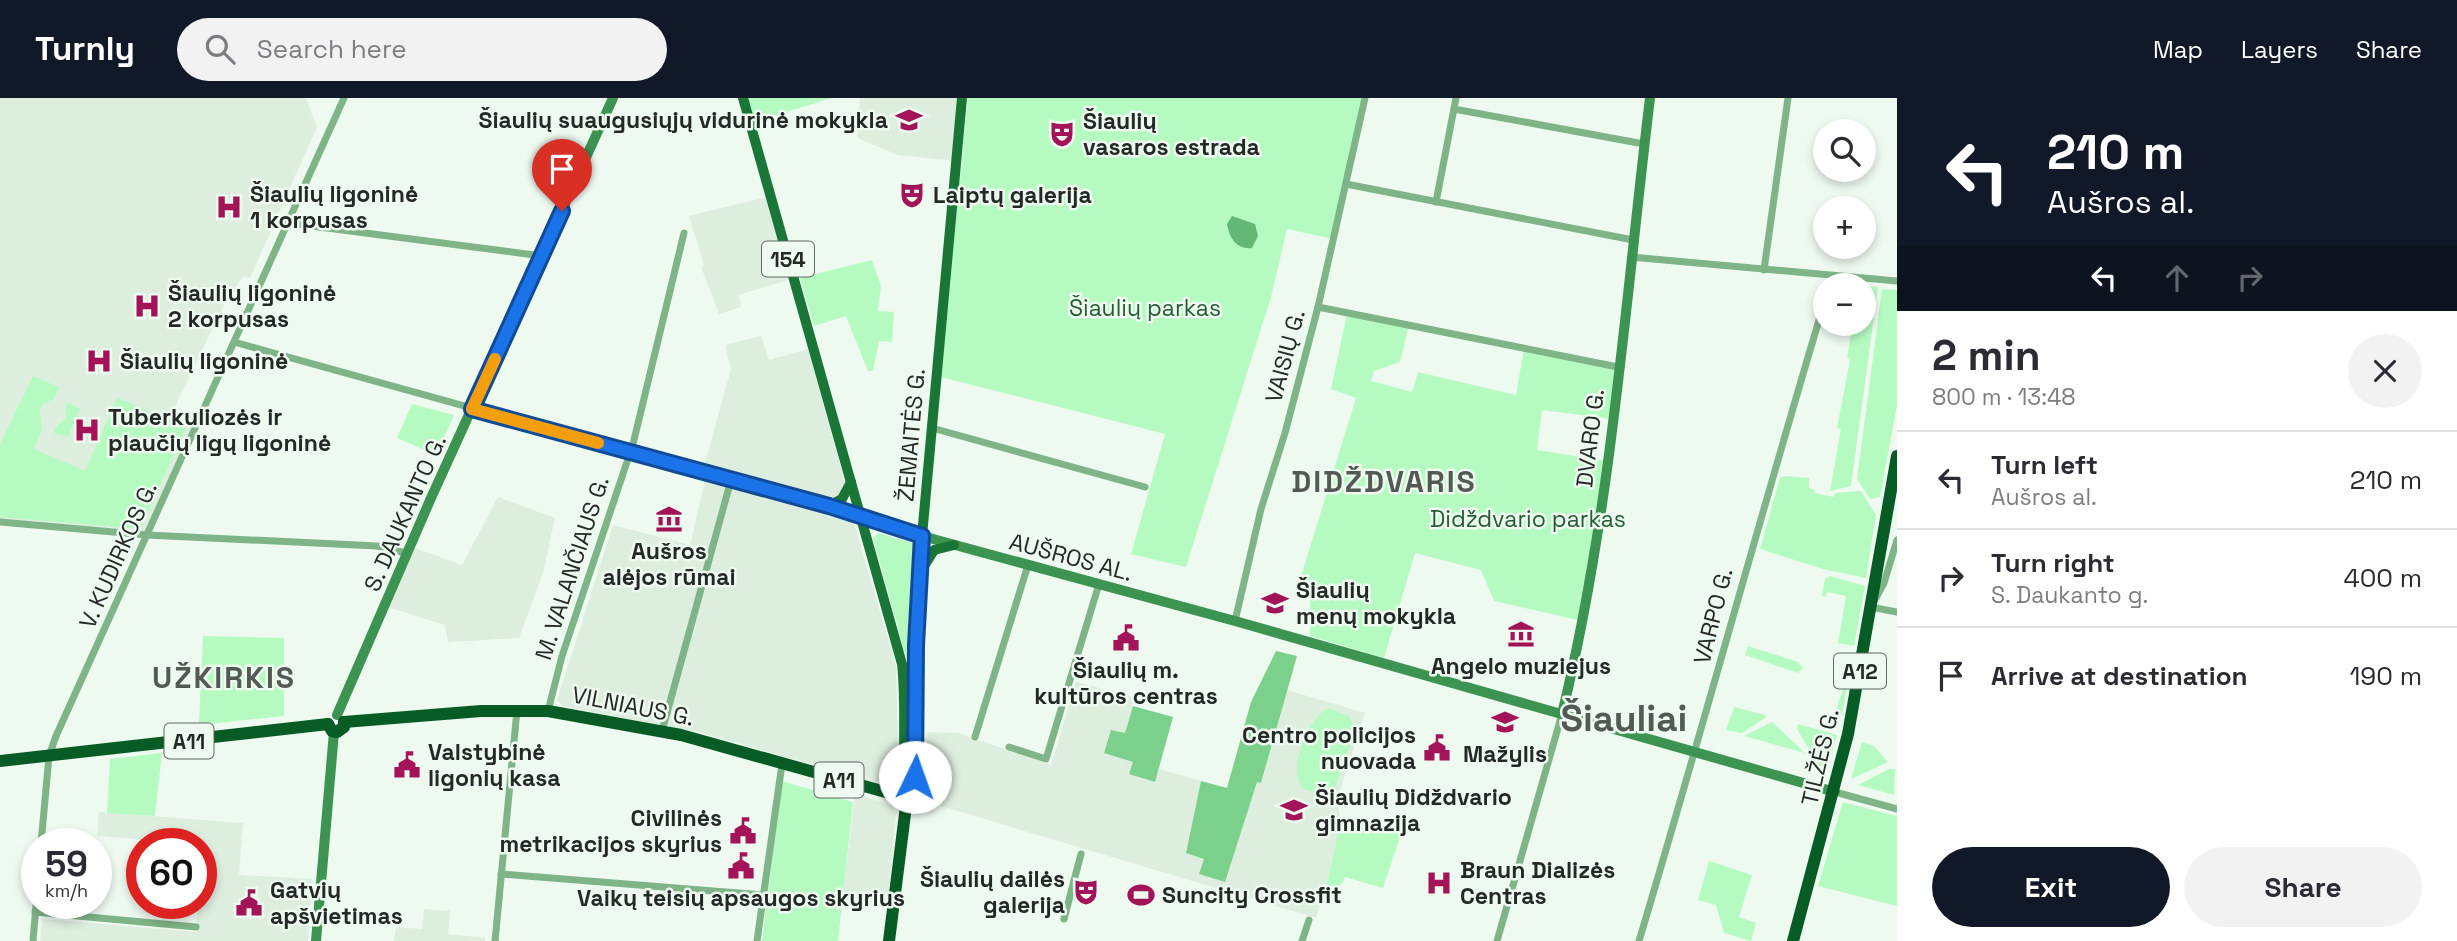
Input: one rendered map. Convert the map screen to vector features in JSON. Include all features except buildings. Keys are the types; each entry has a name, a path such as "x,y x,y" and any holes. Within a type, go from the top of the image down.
{"highway":[{"name":"TILŽĖS G.","path":"1793,941 1835,792 1856,694 1897,456"},
{"name":"VILNIAUS G.","path":"0,761 336,723 517,710 548,711 662,731 907,798"},
{"name":"ŽEMAITĖS G.","path":"889,941 907,798"}],"main road":[{"name":"S. DAUKANTO G.","path":"316,941 336,723 407,553 613,98"},
{"name":"154","path":"743,98 902,664 906,700 904,775 907,798"},
{"name":"ŽEMAITĖS G.","path":"907,798 915,777 922,536 962,98"},
{"name":"DVARO G.","path":"1562,714 1592,563 1650,98"},
{"path":"829,506 842,499 851,482"},
{"name":"AUŠROS AL.","path":"860,516 922,536 1235,621 1835,792"},
{"path":"920,575 926,559 934,550 954,545"}],"street":[{"name":"V. KUDIRKOS G.","path":"42,828 49,756 344,98"},
{"name":"VAISIŲ G.","path":"1235,621 1261,509 1285,433 1318,307 1365,98"},
{"path":"1436,202 1456,98"},
{"path":"1764,270 1788,98"},
{"path":"1454,109 1644,144"},
{"path":"1346,184 1633,240"},
{"path":"288,223 542,256"},
{"name":"M. VALANČIAUS G.","path":"548,711 562,656 631,452 684,233"},
{"path":"1631,257 1813,277"},
{"path":"1876,281 1897,281"},
{"path":"1318,307 1618,367"},
{"name":"VARPO G.","path":"1639,941 1730,632 1747,557 1814,336"},
{"name":"AUŠROS AL.","path":"234,342 860,516"},
{"path":"932,428 1145,487"},
{"path":"662,731 731,480"},
{"path":"0,522 148,535 377,546 407,553"},
{"path":"1897,540 1884,583 1871,607 1897,612"},
{"path":"975,737 1028,565"},
{"path":"1009,747 1046,759 1099,584"},
{"path":"495,941 517,710"},
{"name":"DVARO G.","path":"1497,941 1562,714"},
{"path":"757,941 782,764"},
{"name":"AUŠROS AL.","path":"1835,792 1897,809"},
{"path":"1064,919 1081,854"},
{"path":"501,874 763,894"},
{"path":"33,941 35,919"},
{"path":"110,919 196,927"},
{"path":"1302,941 1309,920"}],"shaded area":[{"name":"Šiaulių ligoninė","path":"0,98 306,98 317,127 250,278 243,276 224,305 171,415 194,428 147,535 0,522"},
{"name":"Šiaulių suaugusiųjų vidurinė mokykla","path":"860,98 962,98 956,161 898,155 857,138"},
{"path":"771,196 794,278 739,295 741,307 719,314 701,267 704,265 689,216"},
{"path":"1232,216 1255,224 1258,236 1252,248 1238,245 1232,238 1227,224"},
{"path":"761,336 769,360 808,349 846,487 842,494 828,501 704,466 731,369 725,345"},
{"path":"705,480 854,523 896,666 899,771 892,780 882,784 701,733 563,706 557,700 613,525 690,545"},
{"path":"498,497 555,518 543,573 519,638 448,642 445,625 384,606 410,546 462,565"},
{"path":"1276,651 1297,656 1261,783 1257,782 1225,882 1199,874 1204,859 1186,853 1201,781 1227,788 1251,702"},
{"path":"1076,682 1135,697 1125,733 1133,762 1130,774 1154,782 1159,769 1201,781 1186,853 1257,782 1262,782 1287,690 1365,713 1337,800 1341,820 1326,888 1316,918 921,800 928,732 958,733 1051,765"},
{"path":"1133,706 1173,717 1155,782 1129,774 1133,762 1104,753 1111,730 1125,733"},
{"path":"855,794 891,805 896,814 887,907 842,902"},
{"path":"99,812 243,823 239,875 313,879 308,941 40,941 42,919 196,932 197,919 217,919 217,828 126,828 126,838 112,837 112,828 98,828"},
{"path":"424,909 450,911 448,934 485,938 485,941 394,941 396,927 422,929"}],"green space":[{"path":"743,98 832,98 750,123"},
{"name":"Šiaulių parkas","path":"968,98 1365,98 1333,239 1287,229 1271,297 1186,567 1131,554 1165,434 937,376 954,183 960,182"},
{"path":"872,260 881,286 878,311 894,312 892,342 879,341 873,371 868,371 846,316 814,326 800,278"},
{"path":"1882,289 1897,290 1897,405 1880,497 1870,499 1857,479"},
{"name":"Didždvario parkas","path":"1347,314 1409,326 1400,362 1374,371 1371,381 1412,392 1418,372 1516,395 1524,348 1618,367 1612,419 1542,410 1537,450 1607,461 1582,621 1494,601 1481,570 1415,553 1384,658 1310,636 1310,586 1299,583 1356,398 1331,389"},
{"path":"1851,336 1871,336 1851,486 1830,491 1841,429 1837,428 1850,360 1847,357"},
{"path":"33,376 59,387 54,399 43,404 40,410 42,429 34,449 85,471 117,398 184,425 186,429 140,529 0,517 0,444"},
{"path":"66,402 80,409 68,437 55,433 55,428 66,418"},
{"path":"412,404 454,415 436,455 397,438"},
{"path":"1780,478 1809,478 1809,488 1815,490 1814,493 1834,497 1835,493 1861,491 1876,515 1866,578 1823,569 1760,549"},
{"path":"878,533 913,543 917,549 908,664 873,538"},
{"path":"1830,576 1865,586 1854,646 1838,643 1846,596 1827,592 1826,597 1822,596 1825,579"},
{"path":"203,636 284,638 284,716 199,725"},
{"path":"1748,646 1798,662 1803,668 1798,673 1745,655"},
{"path":"1844,653 1853,654 1842,715 1836,711 1844,686 1836,684"},
{"path":"1734,707 1766,715 1742,733 1726,730"},
{"path":"1329,708 1348,716 1356,729 1335,788 1320,795 1302,788 1297,768 1307,732 1321,713"},
{"path":"1772,722 1805,753 1744,736"},
{"path":"1798,724 1837,735 1827,768 1819,766 1797,729"},
{"path":"1862,742 1874,746 1888,762 1851,779"},
{"path":"162,753 155,816 107,813 110,759"},
{"path":"1889,769 1895,769 1894,795 1858,785"},
{"path":"782,781 853,802 838,941 762,941"},
{"path":"1843,802 1897,816 1897,906 1818,886"},
{"path":"1341,820 1402,831 1383,888 1345,877 1341,885 1326,888"},
{"path":"1709,861 1752,875 1739,917 1756,923 1751,941 1724,933 1716,905 1698,900"}],"slow traffic":[{"path":"495,359 472,409 598,443"}],"place":[{"name":"Šiaulių suaugusiųjų vidurinė mokykla","path":"909,120"},
{"name":"Šiaulių vasaros estrada","path":"1062,134"},
{"name":"Laiptų galerija","path":"912,195"},
{"name":"Šiaulių ligoninė 1 korpusas","path":"229,207"},
{"name":"Šiaulių ligoninė 2 korpusas","path":"147,306"},
{"name":"Šiaulių ligoninė","path":"99,361"},
{"name":"Tuberkuliozės ir plaučių ligų ligoninė","path":"87,430"},
{"name":"Aušros alėjos rūmai","path":"669,519"},
{"name":"Šiaulių menų mokykla","path":"1275,603"},
{"name":"Angelo muziejus","path":"1521,634"},
{"name":"Šiaulių m. kultūros centras","path":"1126,638"},
{"name":"Mažylis","path":"1505,722"},
{"name":"Centro policijos nuovada","path":"1437,748"},
{"name":"Valstybinė ligonių kasa","path":"407,765"},
{"name":"Šiaulių Didždvario gimnazija","path":"1294,810"},
{"name":"Civilinės metrikacijos skyrius","path":"743,831"},
{"name":"Vaikų teisių apsaugos skyrius","path":"741,866"},
{"name":"Braun Dializės Centras","path":"1439,883"},
{"name":"Šiaulių dailės galerija","path":"1086,892"},
{"name":"Suncity Crossfit","path":"1141,895"},
{"name":"Gatvių apšvietimas","path":"249,903"}],"district":[{"name":"DIDŽDVARIS","path":"1384,481"},
{"name":"UŽKIRKIS","path":"224,677"},
{"name":"Šiauliai","path":"1624,718"}],"route":[{"path":"562,211 472,409 829,506 922,536 916,645 915,777"}]}
